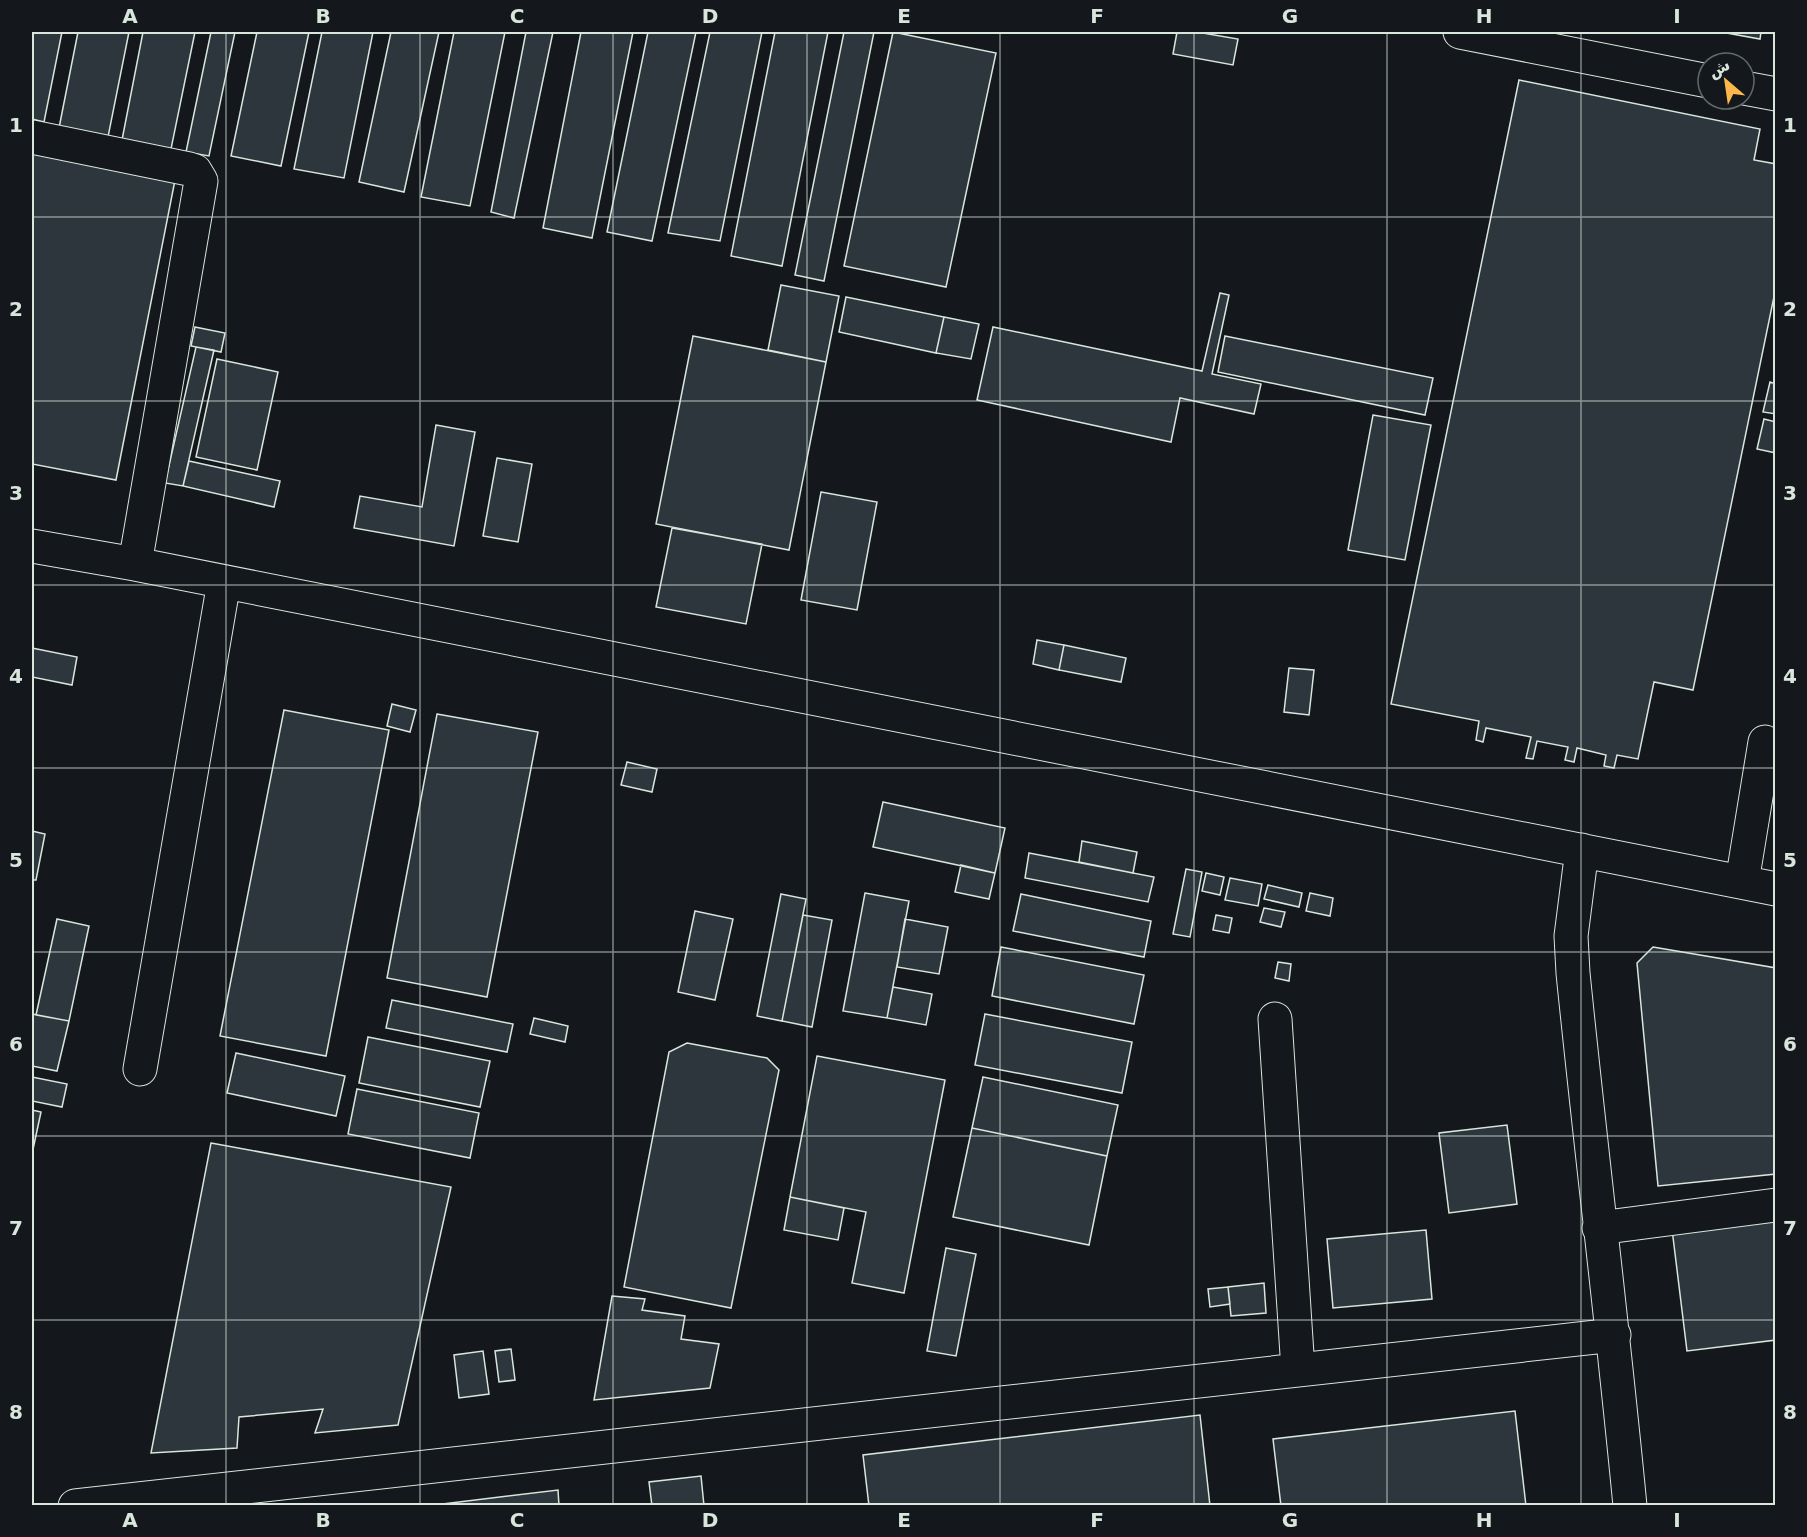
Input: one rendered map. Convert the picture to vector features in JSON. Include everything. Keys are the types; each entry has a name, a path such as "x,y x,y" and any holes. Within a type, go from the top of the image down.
{"street":[{"path":"1461,32 1696,79"},
{"path":"1756,90 1776,94"},
{"path":"32,137 189,169 195,171 201,181 135,564"},
{"path":"32,546 135,564 1776,889"},
{"path":"140,1069 224,582"},
{"path":"1742,882 1765,742"},
{"path":"1581,850 1575,891 1572,964 1599,1228 1614,1335 1630,1506"},
{"path":"1275,1019 1298,1370"},
{"path":"1599,1228 1776,1205"},
{"path":"75,1506 1614,1335"}],"building":[{"path":"32,32 62,32 44,122 32,119"},
{"path":"78,32 129,32 108,137 59,128"},
{"path":"143,32 195,32 171,149 122,140"},
{"path":"211,32 235,32 209,156 186,152"},
{"path":"257,32 309,32 281,166 231,156"},
{"path":"322,32 373,32 344,178 294,169"},
{"path":"391,32 439,32 404,192 359,182"},
{"path":"454,32 505,32 470,206 421,197"},
{"path":"526,32 553,32 514,218 491,212"},
{"path":"581,32 633,32 592,238 543,228"},
{"path":"648,32 696,32 652,241 607,232"},
{"path":"710,32 762,32 720,241 668,233"},
{"path":"775,32 828,32 782,266 731,256"},
{"path":"844,32 874,32 824,281 795,275"},
{"path":"893,32 996,53 946,287 844,266"},
{"path":"1177,32 1197,32 1238,39 1233,65 1173,54"},
{"path":"1721,32 1761,32 1760,39"},
{"path":"1519,80 1760,129 1754,160 1776,164 1776,287 1693,690 1654,682 1638,759 1617,755 1614,768 1604,766 1606,755 1577,748 1574,762 1565,760 1568,747 1537,741 1533,759 1526,758 1531,737 1486,728 1483,742 1476,740 1479,721 1391,704"},
{"path":"32,148 176,175 116,480 32,464"},
{"path":"781,285 839,296 826,362 768,350"},
{"path":"1220,293 1229,295 1212,374 1261,384 1254,414 1180,398 1171,442 977,400 993,327 1202,371"},
{"path":"846,297 944,317 936,353 839,332"},
{"path":"944,317 979,324 971,359 936,353"},
{"path":"195,327 225,333 221,352 191,346"},
{"path":"693,336 826,362 789,550 656,524"},
{"path":"1225,336 1433,378 1425,415 1218,372"},
{"path":"196,347 214,350 183,486 165,483"},
{"path":"217,359 278,372 257,470 196,457"},
{"path":"1770,382 1776,384 1776,414 1763,412"},
{"path":"1373,415 1431,425 1405,560 1348,550"},
{"path":"1764,419 1776,422 1776,453 1757,449"},
{"path":"436,425 475,432 454,546 354,528 360,496 422,507"},
{"path":"497,458 532,464 518,542 483,536"},
{"path":"189,461 280,481 274,507 183,486"},
{"path":"821,492 877,502 857,610 801,600"},
{"path":"672,528 762,544 746,624 656,607"},
{"path":"1037,640 1064,645 1059,670 1033,664"},
{"path":"1064,645 1126,658 1121,682 1059,670"},
{"path":"32,648 77,657 72,685 32,677"},
{"path":"1289,668 1314,670 1309,715 1284,712"},
{"path":"392,704 416,710 410,732 387,726"},
{"path":"284,710 389,730 326,1056 220,1036"},
{"path":"437,714 538,732 487,997 387,978"},
{"path":"627,762 657,769 652,792 621,785"},
{"path":"883,802 1005,828 995,873 873,847"},
{"path":"32,831 45,834 36,880 32,880"},
{"path":"1082,841 1137,852 1133,873 1079,862"},
{"path":"1029,853 1154,877 1148,902 1025,878"},
{"path":"961,865 995,873 989,899 955,892"},
{"path":"1186,869 1202,872 1190,937 1173,934"},
{"path":"1206,873 1224,877 1220,895 1202,891"},
{"path":"1230,878 1262,884 1258,906 1225,900"},
{"path":"1268,885 1302,893 1299,907 1264,899"},
{"path":"865,893 909,901 887,1018 843,1011"},
{"path":"1310,893 1333,898 1330,916 1306,911"},
{"path":"781,894 806,899 782,1021 757,1016"},
{"path":"1021,894 1151,921 1144,957 1013,931"},
{"path":"1264,908 1285,912 1281,927 1260,922"},
{"path":"695,911 733,919 715,1000 678,992"},
{"path":"803,915 832,920 812,1027 782,1021"},
{"path":"1216,915 1232,918 1229,933 1213,930"},
{"path":"57,919 89,926 69,1021 36,1015"},
{"path":"905,919 948,927 939,974 897,967"},
{"path":"1001,947 1144,975 1134,1024 992,996"},
{"path":"1653,947 1776,968 1776,1174 1658,1186 1637,963"},
{"path":"1278,962 1291,964 1289,981 1275,978"},
{"path":"893,987 932,994 926,1025 887,1018"},
{"path":"392,1000 513,1024 507,1052 386,1028"},
{"path":"32,1014 69,1021 57,1071 32,1066"},
{"path":"985,1014 1132,1042 1122,1093 975,1065"},
{"path":"534,1018 568,1026 565,1042 530,1034"},
{"path":"368,1037 490,1061 480,1107 359,1083"},
{"path":"687,1043 767,1058 779,1070 731,1308 624,1287 669,1052"},
{"path":"236,1053 345,1076 336,1116 227,1093"},
{"path":"817,1056 945,1080 904,1293 852,1283 866,1212 790,1197"},
{"path":"32,1077 67,1084 62,1107 32,1101"},
{"path":"983,1077 1118,1105 1107,1156 972,1128"},
{"path":"357,1089 479,1113 470,1158 348,1134"},
{"path":"32,1110 41,1112 32,1154"},
{"path":"1507,1125 1517,1204 1449,1213 1439,1133"},
{"path":"972,1128 1107,1156 1089,1245 953,1217"},
{"path":"211,1143 451,1187 398,1425 315,1433 323,1409 239,1417 237,1448 151,1453"},
{"path":"790,1197 844,1208 838,1240 784,1230"},
{"path":"1776,1216 1776,1340 1687,1351 1672,1229"},
{"path":"1426,1230 1432,1299 1333,1308 1327,1239"},
{"path":"946,1248 976,1254 956,1356 927,1351"},
{"path":"1264,1283 1266,1313 1231,1316 1228,1287"},
{"path":"1228,1287 1230,1304 1210,1307 1208,1289"},
{"path":"612,1296 645,1299 642,1310 685,1316 681,1339 719,1344 710,1388 594,1400"},
{"path":"511,1349 515,1380 499,1382 495,1351"},
{"path":"483,1351 489,1394 459,1398 454,1355"},
{"path":"1515,1411 1526,1506 1281,1506 1273,1439"},
{"path":"1200,1415 1210,1506 869,1506 863,1455"},
{"path":"701,1476 704,1506 652,1506 649,1482"},
{"path":"558,1490 559,1506 426,1506"}]}
